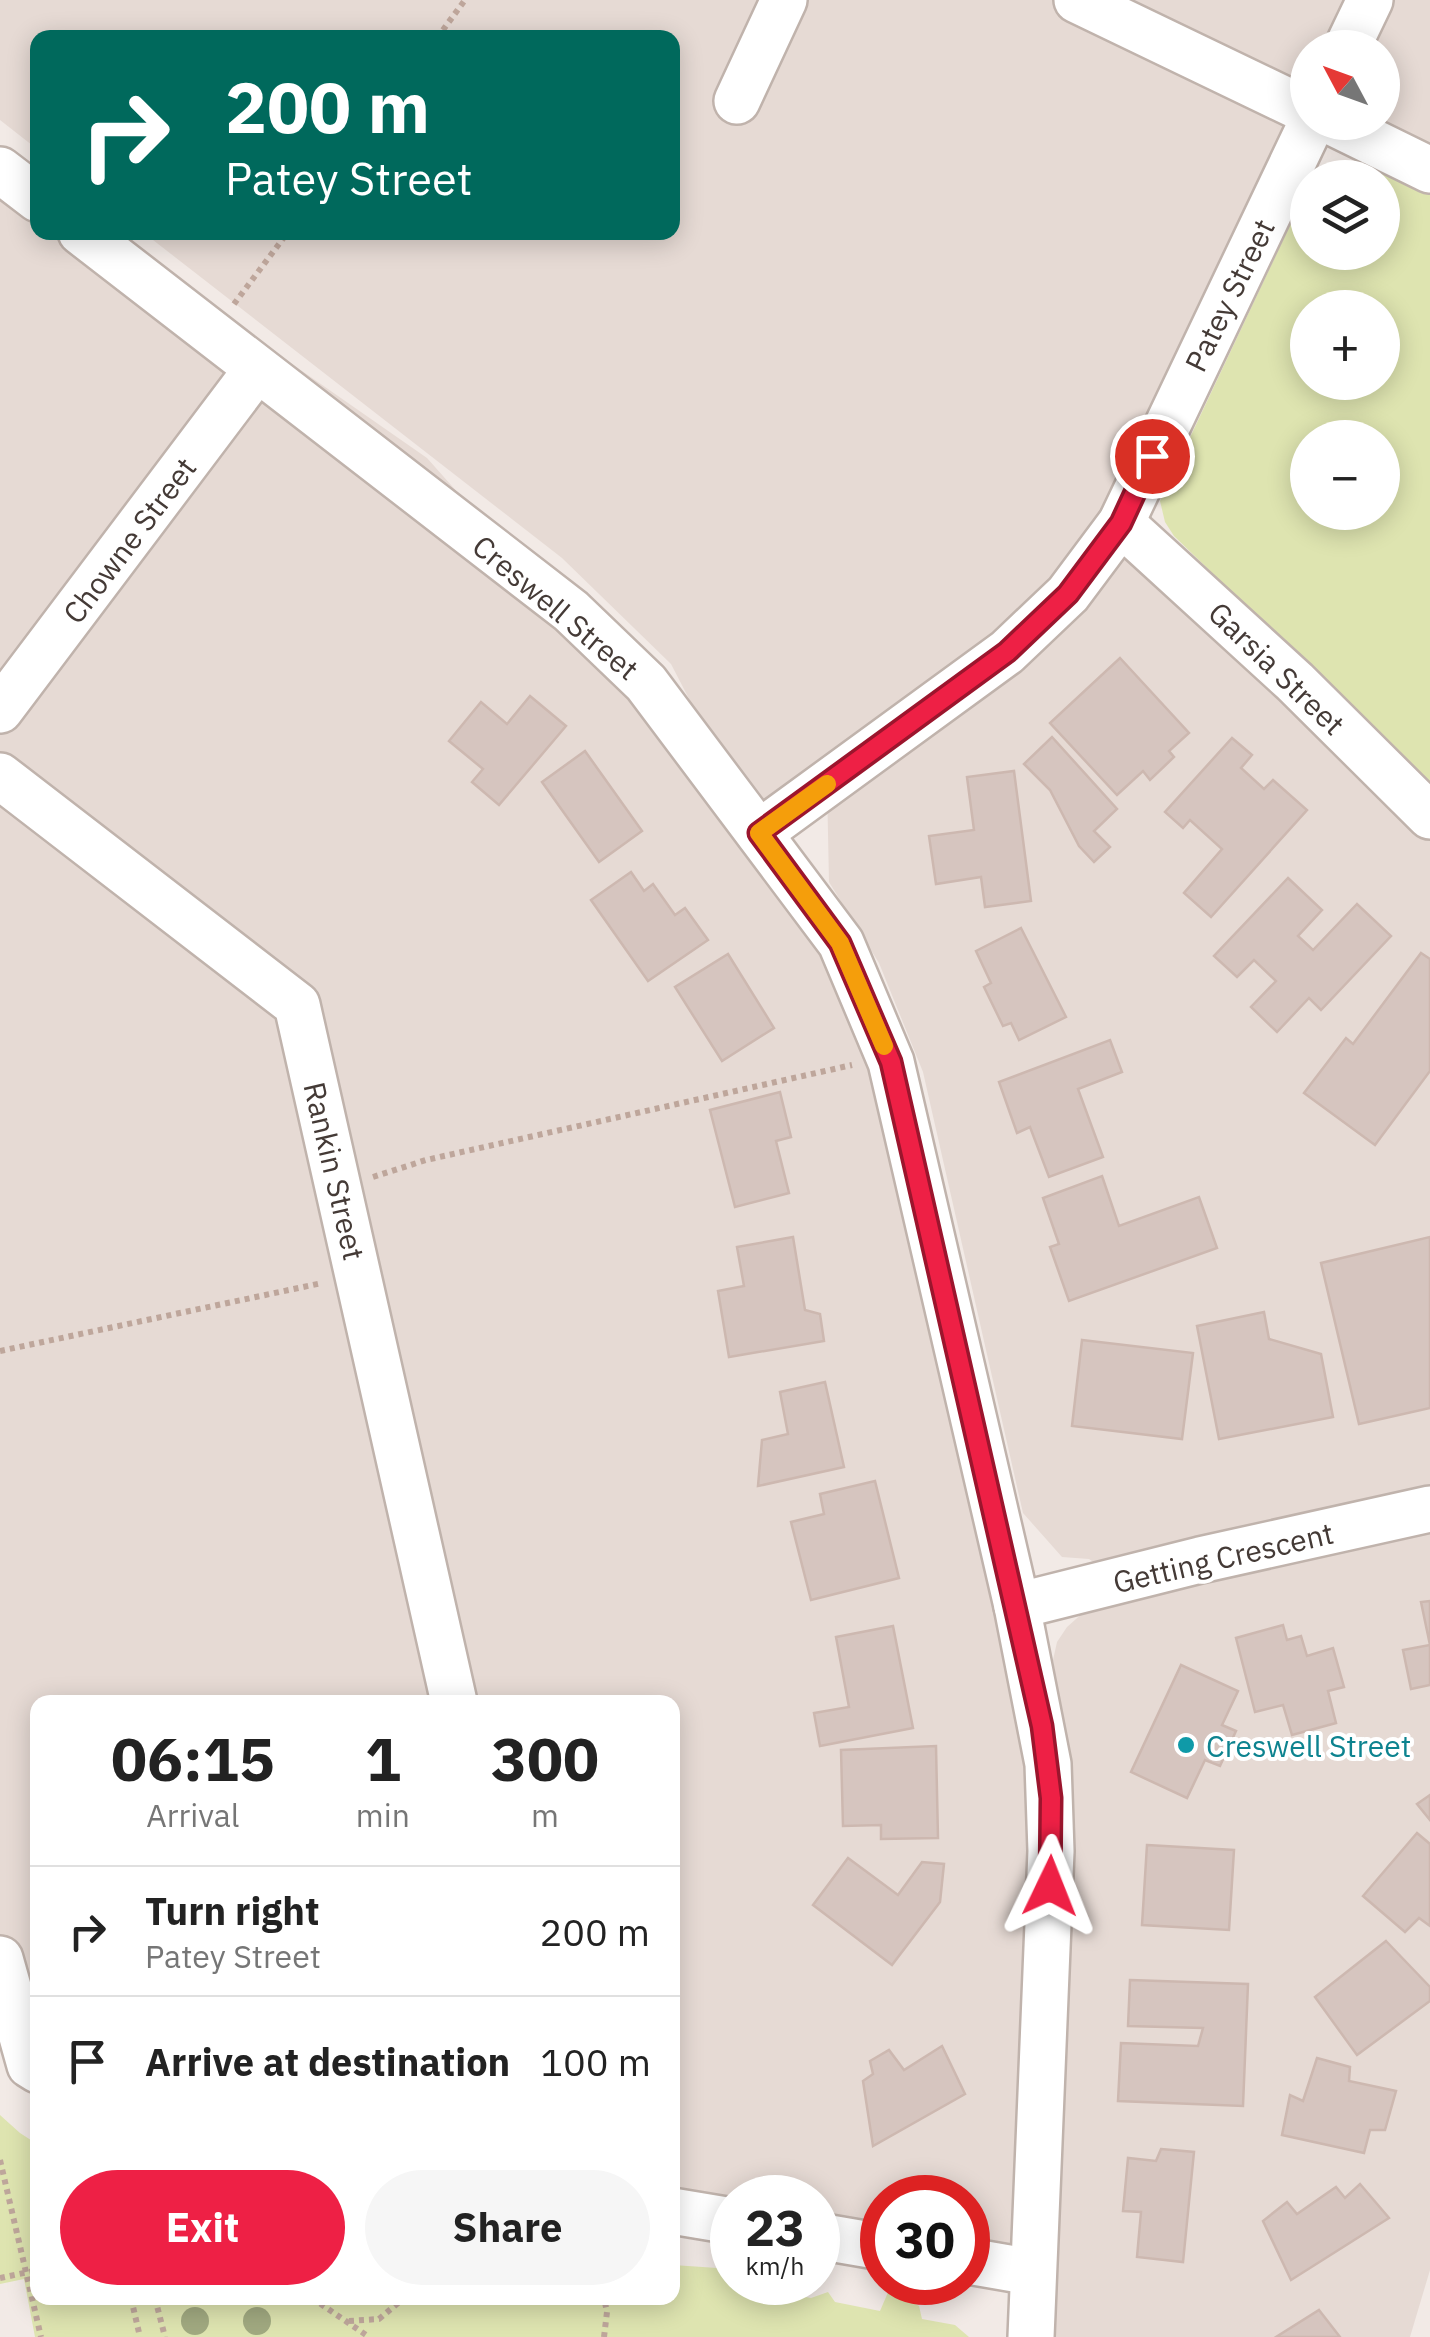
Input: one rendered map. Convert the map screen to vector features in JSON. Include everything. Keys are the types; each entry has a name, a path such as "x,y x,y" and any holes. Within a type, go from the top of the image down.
{"street":[{"path":"737,102 784,0"},
{"path":"1077,0 1290,102"},
{"path":"1356,30 1370,0"},
{"name":"Patey Street","path":"759,833 1007,652 1068,594 1121,523 1303,140"},
{"path":"1369,140 1430,170"},
{"path":"0,170 30,193"},
{"name":"Creswell Street","path":"90,240 571,611 646,683 840,943 889,1057 1042,1726 1052,1813 1031,2337"},
{"name":"Chowne Street","path":"0,710 258,370"},
{"name":"Garsia Street","path":"1121,523 1295,682 1430,816"},
{"name":"Rankin Street","path":"0,776 298,1005 452,1695"},
{"name":"Getting Crescent","path":"1017,1606 1430,1509"},
{"path":"0,1960 30,2065"},
{"path":"680,2212 710,2217"},
{"path":"990,2265 1032,2272"}],"path":[{"path":"442,30 465,0"},
{"path":"230,309 282,240"},
{"path":"338,1188 426,1160 889,1057"},
{"path":"0,1350 358,1275"},
{"path":"0,2160 30,2291"},
{"path":"0,2278 30,2271"},
{"path":"33,2305 40,2337"},
{"path":"133,2305 140,2337"},
{"path":"157,2305 165,2337"},
{"path":"323,2305 369,2337"},
{"path":"348,2321 380,2319 396,2305"},
{"path":"604,2337 606,2305"}],"shaded area":[{"path":"0,0 1430,0 1430,185 1396,140 1400,140 1400,30 1290,30 1290,140 1300,140 1121,523 1430,816 1430,2270 1410,2337 1050,2337 1068,1758 1053,1660 1057,1642 1067,1627 1120,1580 1089,1559 1062,1557 1023,1513 923,1072 879,963 829,882 827,785 760,834 841,943 1051,1799 1032,2272 990,2264 990,2175 860,2175 860,2241 840,2237 840,2175 710,2175 710,2214 680,2208 680,1695 30,1695 30,2046 0,1941 0,160 30,181 30,240 114,240 427,458 756,828 671,664 562,558 153,240 680,240 680,30 30,30 30,144 0,120"}],"green space":[{"path":"1400,178 1430,192 1430,784 1174,536 1165,522 1160,501 1290,225 1290,270 1400,270"},
{"path":"0,2115 30,2139 30,2305 680,2305 680,2265 710,2268 710,2305 840,2303 880,2311 883,2305 917,2305 922,2319 955,2325 969,2337 35,2337 24,2279 0,2284"}],"building":[{"path":"1120,658 1189,733 1169,751 1174,757 1150,780 1143,771 1117,795 1050,723"},
{"path":"530,696 566,726 499,805 472,782 483,769 449,741 481,702 507,724"},
{"path":"1052,737 1117,809 1094,831 1110,847 1094,862 1079,846 1050,790 1024,764"},
{"path":"1232,738 1252,755 1241,768 1264,789 1273,780 1307,810 1211,917 1184,893 1222,849 1190,820 1183,828 1165,812"},
{"path":"585,751 642,831 599,862 542,782"},
{"path":"1014,771 1031,901 985,907 981,877 936,884 929,836 974,830 967,777"},
{"path":"631,872 644,891 653,884 675,915 685,908 708,940 648,981 591,900"},
{"path":"1288,878 1322,910 1298,936 1313,950 1357,904 1391,936 1321,1010 1309,998 1277,1032 1251,1007 1276,981 1254,960 1237,977 1214,956"},
{"path":"1021,928 1066,1017 1019,1040 1011,1023 1003,1026 984,987 991,983 976,951"},
{"path":"1421,953 1430,959 1430,1071 1375,1145 1304,1093 1346,1038 1353,1044"},
{"path":"728,954 774,1028 722,1061 675,987"},
{"path":"1110,1040 1122,1072 1078,1089 1103,1157 1049,1177 1030,1127 1017,1133 999,1082"},
{"path":"780,1092 791,1137 776,1141 789,1193 735,1207 710,1110"},
{"path":"1102,1176 1119,1226 1199,1197 1217,1248 1069,1301 1050,1247 1059,1244 1043,1198"},
{"path":"793,1237 805,1310 820,1314 824,1341 729,1357 718,1291 744,1286 737,1247"},
{"path":"1430,1237 1430,1408 1359,1424 1321,1263"},
{"path":"1264,1312 1269,1339 1321,1354 1333,1417 1219,1439 1197,1326"},
{"path":"1082,1340 1193,1353 1182,1439 1072,1426"},
{"path":"825,1382 844,1467 758,1486 762,1440 788,1434 780,1392"},
{"path":"875,1481 899,1578 811,1600 791,1522 824,1514 820,1494"},
{"path":"1430,1601 1430,1645 1421,1602"},
{"path":"1283,1625 1287,1640 1301,1636 1307,1656 1333,1648 1344,1687 1328,1691 1336,1723 1292,1735 1283,1705 1255,1712 1236,1638"},
{"path":"893,1626 913,1728 820,1746 814,1713 849,1707 836,1637"},
{"path":"1430,1645 1430,1685 1411,1689 1403,1650"},
{"name":"Creswell Street","path":"1181,1665 1238,1691 1222,1725 1236,1731 1220,1766 1205,1760 1187,1798 1131,1772"},
{"path":"936,1746 938,1838 881,1839 881,1825 843,1826 841,1750"},
{"path":"1430,1795 1430,1820 1417,1804"},
{"path":"1417,1833 1430,1844 1430,1926 1419,1918 1405,1932 1363,1896"},
{"path":"1147,1845 1234,1850 1229,1930 1142,1925"},
{"path":"848,1858 898,1895 922,1862 944,1864 940,1902 892,1965 813,1905"},
{"path":"1386,1941 1430,1987 1430,2001 1357,2055 1315,1997"},
{"path":"1130,1980 1248,1984 1243,2106 1118,2101 1121,2043 1198,2046 1203,2028 1128,2026"},
{"path":"942,2046 965,2094 873,2146 863,2081 873,2074 870,2061 889,2050 904,2070"},
{"path":"1317,2058 1350,2067 1349,2081 1396,2091 1385,2130 1370,2130 1364,2153 1282,2135 1290,2095 1303,2101"},
{"path":"1161,2149 1194,2152 1183,2262 1137,2257 1141,2212 1123,2211 1128,2158 1156,2161"},
{"path":"1360,2184 1389,2218 1291,2280 1263,2221 1287,2202 1297,2214 1336,2187 1345,2198"},
{"path":"1319,2310 1340,2337 1276,2337"}],"slow traffic":[{"path":"827,784 759,833 840,943 884,1046"}],"place":[{"name":"Creswell Street","path":"1186,1745"}],"route":[{"path":"1050,1886 1051,1798 1042,1726 891,1062 840,943 759,833 1007,652 1068,594 1121,523 1152,456"}]}
